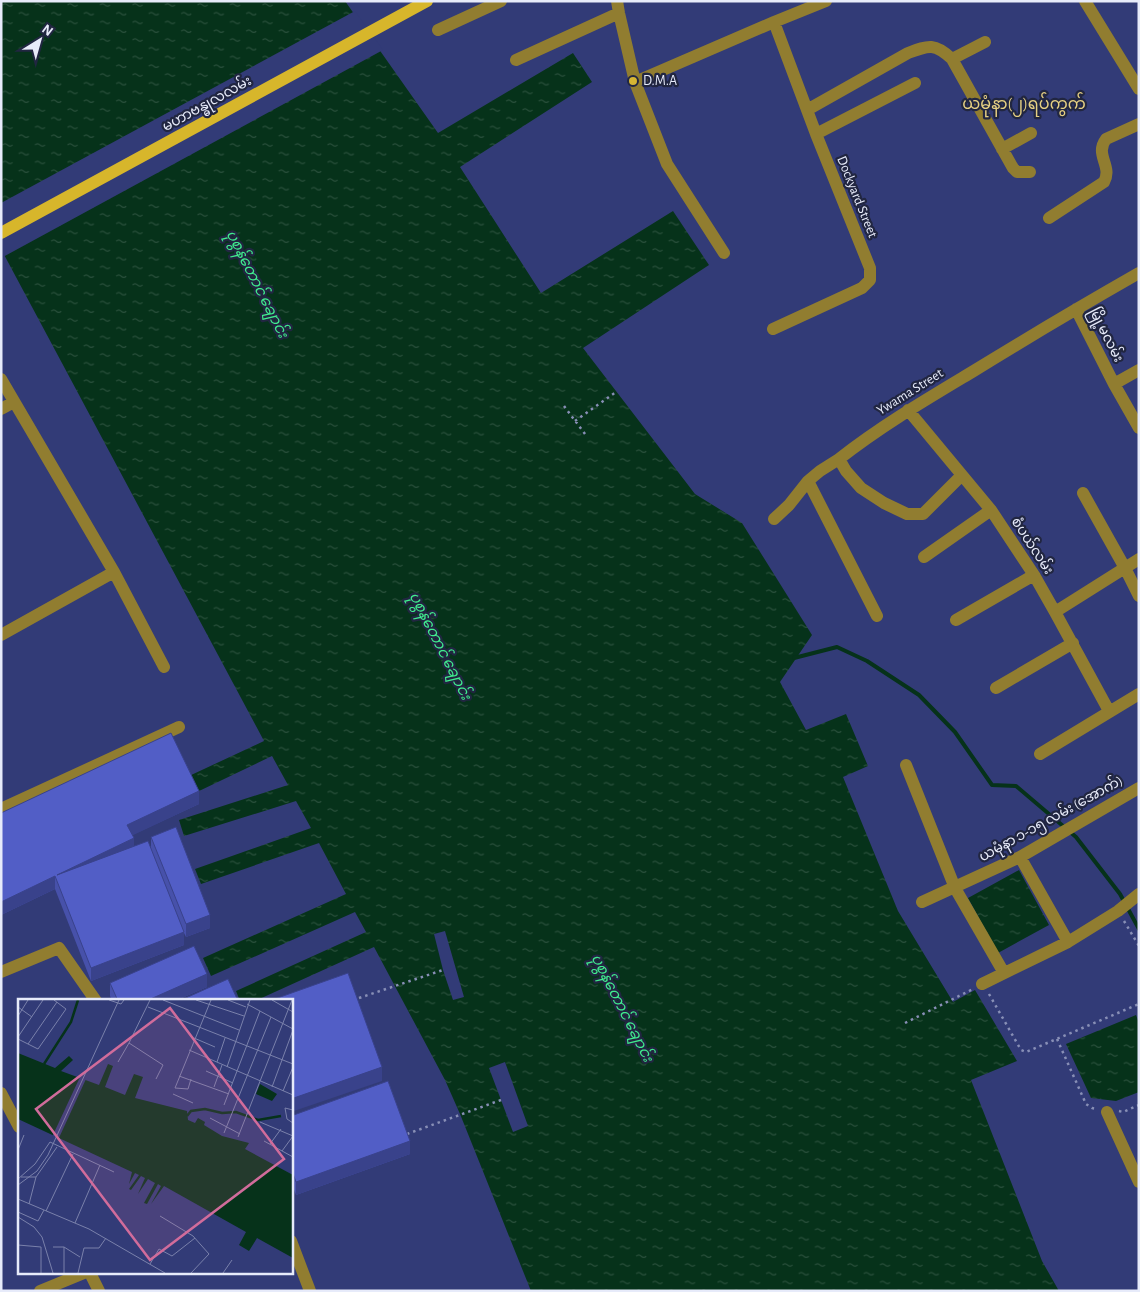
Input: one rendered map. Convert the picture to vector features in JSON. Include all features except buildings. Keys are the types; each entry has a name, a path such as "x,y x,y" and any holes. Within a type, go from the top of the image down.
{"main road":[{"name":"မဟာဗန္ဓုလလမ်း","path":"1,233 426,1"}],"street":[{"path":"438,30 501,1"},
{"path":"635,82 826,1"},
{"path":"1085,1 1139,89"},
{"path":"516,60 618,7 635,82 667,164 724,253"},
{"name":"Dockyard Street","path":"773,329 862,288 870,280 870,268 816,134 774,22"},
{"path":"952,59 985,42"},
{"path":"807,110 908,53 930,46 943,50 952,59 1015,171 1030,172"},
{"path":"816,134 915,83"},
{"path":"1049,218 1104,182 1106,168 1101,150 1106,139 1139,124"},
{"path":"1002,148 1031,133"},
{"name":"Ywama Street","path":"774,519 789,505 808,481 859,443 908,410 1139,273"},
{"name":"မြို့မလမ်း","path":"1076,309 1114,384 1139,428"},
{"path":"1114,384 1139,370"},
{"path":"1,379 114,572 164,667"},
{"path":"1,409 14,402"},
{"name":"စံပယ်လမ်း","path":"908,410 991,510 1034,575 1073,643 1109,712"},
{"path":"839,459 846,471 861,488 906,514 923,514 962,476"},
{"path":"808,481 877,616"},
{"path":"1083,494 1139,596"},
{"path":"924,557 991,510"},
{"path":"1055,612 1139,559"},
{"path":"1,635 114,572"},
{"path":"956,620 1034,575"},
{"path":"996,688 1073,643"},
{"path":"1040,754 1139,694"},
{"path":"1,809 179,727"},
{"path":"906,765 955,888 1004,973"},
{"name":"ယမုံနာ ၁-၁၅ လမ်း (အောက်)","path":"922,902 1020,857 1139,788"},
{"path":"1020,857 1068,942"},
{"path":"982,984 1068,942 1118,912 1139,894"},
{"path":"1,972 59,948 95,999"},
{"path":"1,1093 18,1125"},
{"path":"1107,1112 1134,1156 1139,1182"},
{"path":"292,1244 310,1291"},
{"path":"40,1291 82,1274"},
{"path":"90,1274 99,1291"}],"path":[{"path":"575,421 616,392"},
{"path":"564,406 585,434"},
{"path":"1118,912 1139,946"},
{"path":"359,998 443,970"},
{"path":"905,1023 982,984 1021,1050 1026,1052 1139,1004"},
{"path":"1056,1039 1088,1106"},
{"path":"407,1134 501,1100"}],"water":[{"name":"ပုစွန်တောင် ချောင်း","path":"1,1 345,1 438,133 573,53 592,82 460,167 541,293 673,211 709,265 583,348 695,494 742,523 812,635 780,682 806,730 846,714 868,766 843,777 898,911 953,1002 975,990 1017,1061 971,1080 1042,1261 1059,1291 531,1291 445,1080 374,947 259,999 239,999 236,991 366,932 355,912 211,976 203,958 346,894 319,843 201,884 195,869 311,828 296,801 184,836 179,820 288,785 272,756 197,792 189,776 264,741 1,249"},
{"path":"1019,870 1049,925 998,953 968,898"},
{"path":"1136,1015 1139,1023 1139,1092 1116,1101 1091,1098 1066,1044"}],"pier":[{"path":"355,11 383,50 3,257 1,254 1,203"},
{"path":"445,931 464,997 453,1000 434,934"},
{"path":"505,1062 528,1126 513,1132 489,1068"}],"waterway":[{"path":"794,658 837,647 867,661 919,695 955,732 992,785 1016,786 1076,837 1120,894 1139,929"}],"place":[{"name":"D.M.A","path":"633,81"}],"district":[{"name":"ယမုံနာ(၂)ရပ်ကွက်","path":"1024,104"}]}
